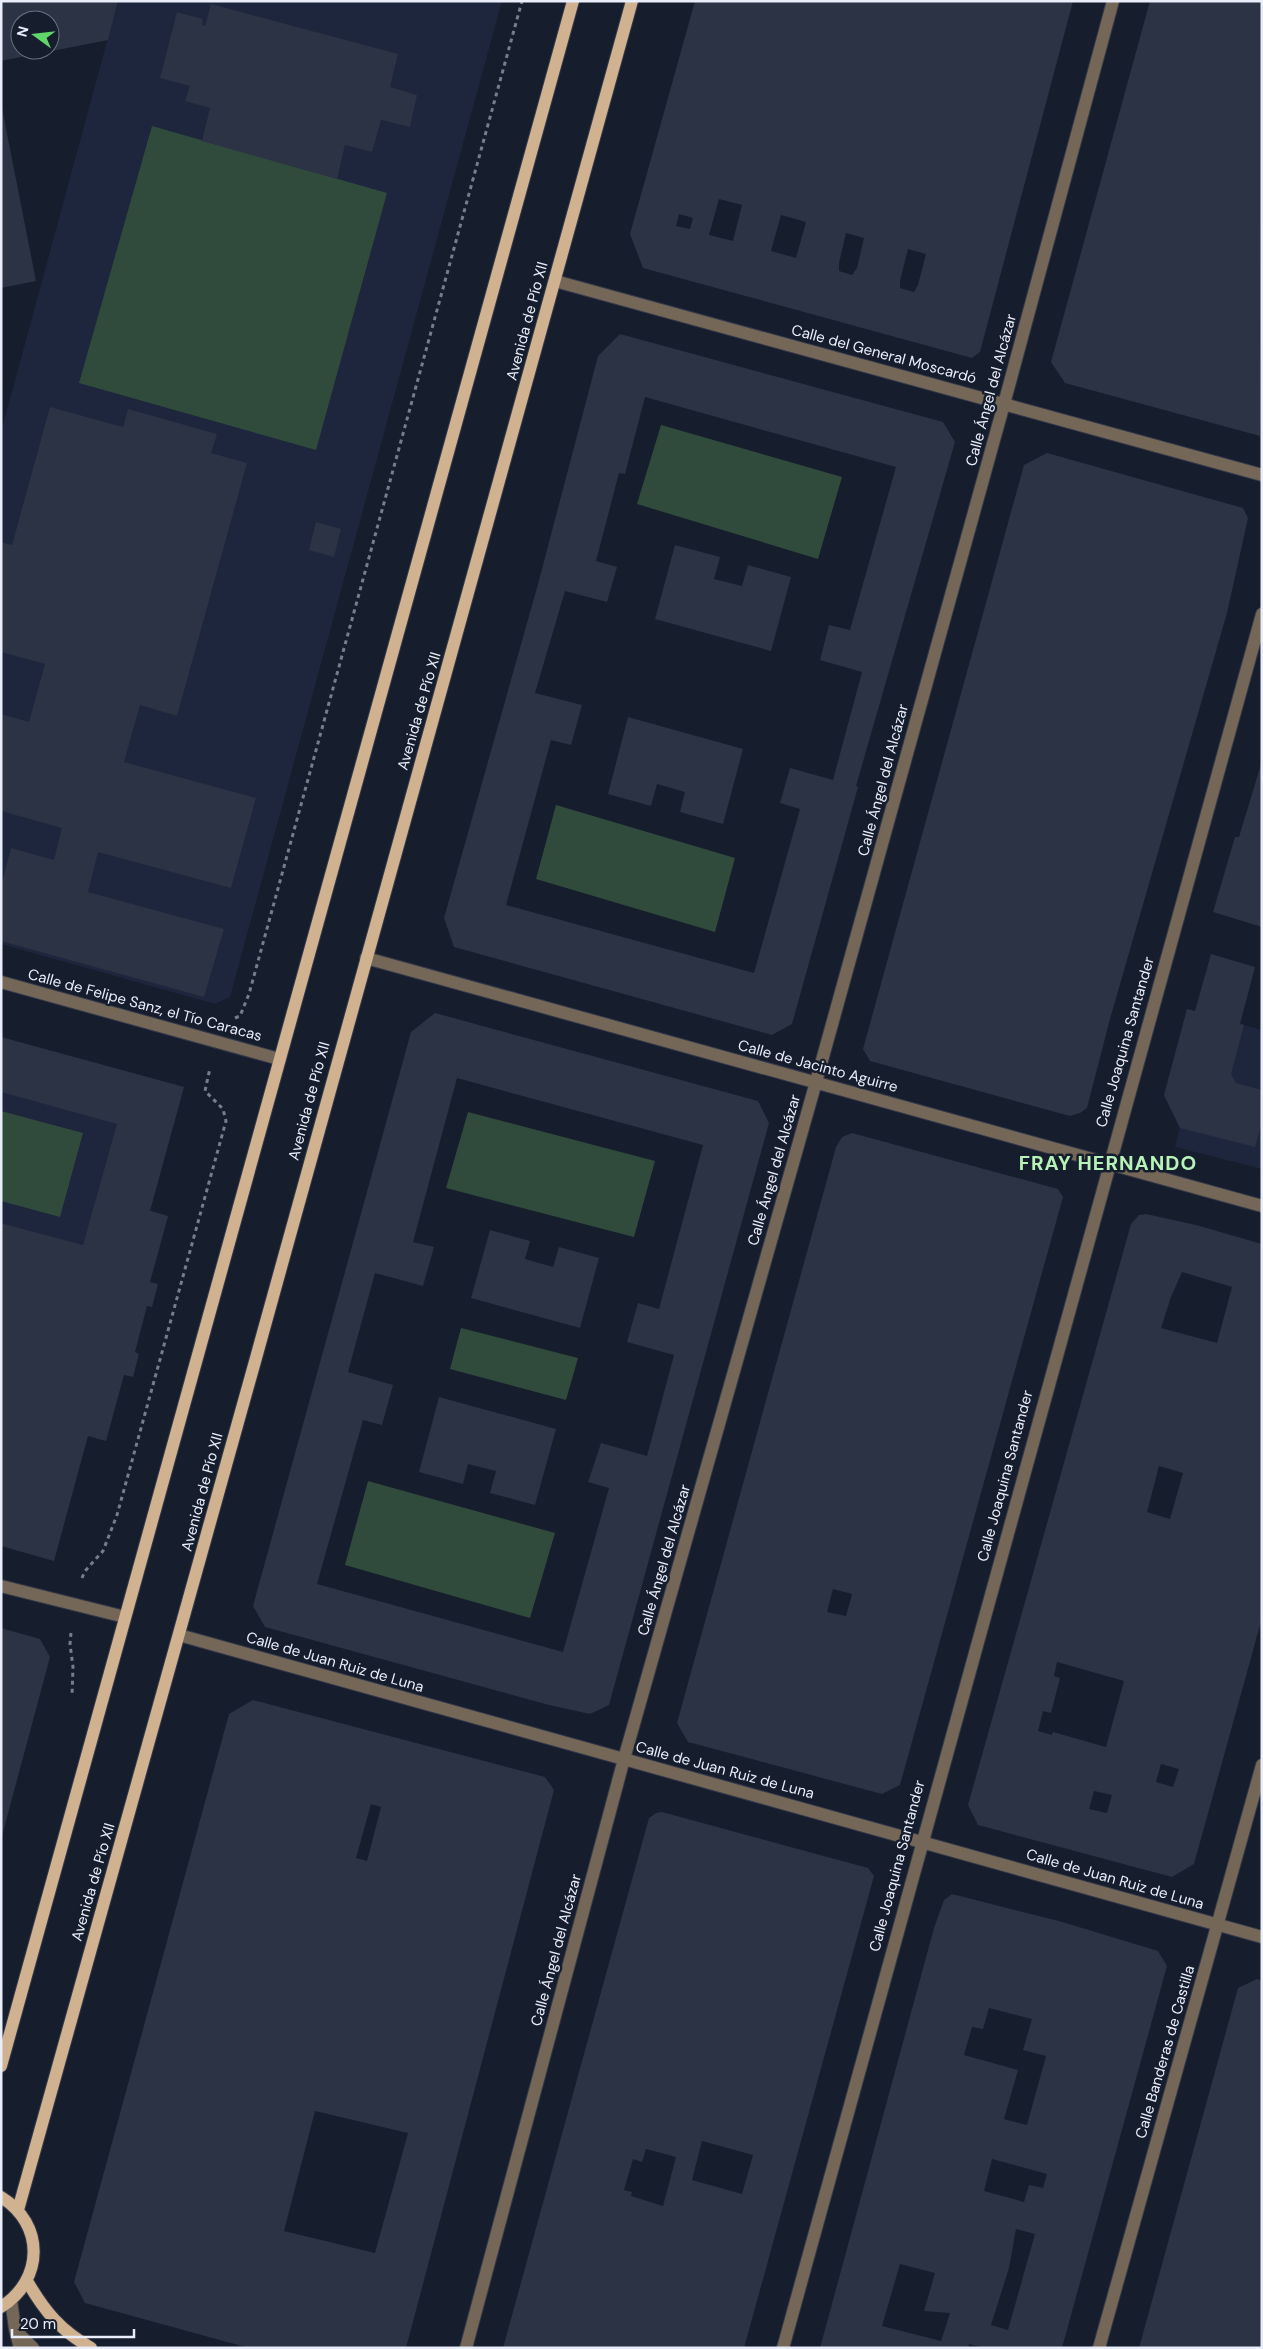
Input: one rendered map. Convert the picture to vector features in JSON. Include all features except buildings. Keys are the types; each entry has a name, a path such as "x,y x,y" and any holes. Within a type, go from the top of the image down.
{"main road":[{"path":"1,2066 573,1"},
{"name":"Avenida de Pío XII","path":"18,2210 366,958 508,456 632,1"},
{"path":"1,2197 18,2210 27,2225 33,2244 33,2265 27,2281 6,2304"},
{"path":"27,2281 41,2305 59,2326 92,2348"}],"street":[{"name":"Calle Ángel del Alcázar","path":"466,2348 624,1759 816,1082 1004,404 1113,1"},
{"name":"Calle del General Moscardó","path":"555,281 1262,475"},
{"name":"Calle Joaquina Santander","path":"782,2348 1108,1163 1262,614"},
{"name":"Calle de Jacinto Aguirre","path":"366,958 1262,1206"},
{"name":"Calle de Felipe Sanz, el Tío Caracas","path":"1,982 279,1058"},
{"path":"1,1586 125,1617"},
{"name":"Calle de Juan Ruiz de Luna","path":"179,1636 1262,1937"},
{"name":"Calle Banderas de Castilla","path":"1099,2348 1262,1766"},
{"path":"6,2304 20,2348"},
{"path":"15,2329 33,2348"}],"path":[{"path":"72,1706 73,1667 70,1644 73,1604 84,1571 103,1551 117,1515 226,1122 223,1109 204,1092 216,1042 221,1024 240,1016 250,994 522,1"}],"shaded area":[{"path":"118,1 502,1 230,997 215,1004 1,944 1,432"},
{"path":"1187,1009 1262,1030 1262,1169 1175,1147 1180,1128 1164,1095"},
{"path":"1,1037 184,1087 150,1210 168,1216 155,1265 1,1223"}],"green space":[{"path":"152,126 387,193 316,450 79,383"},
{"path":"661,425 842,477 818,559 637,504"},
{"path":"556,805 735,858 715,932 536,879"},
{"path":"1,1111 83,1133 60,1217 1,1201"},
{"path":"468,1112 655,1161 634,1237 446,1188"},
{"path":"461,1328 578,1358 566,1400 450,1369"},
{"path":"368,1481 555,1533 530,1618 345,1565"}],"district":[{"name":"FRAY HERNANDO","path":"1108,1163"}]}
